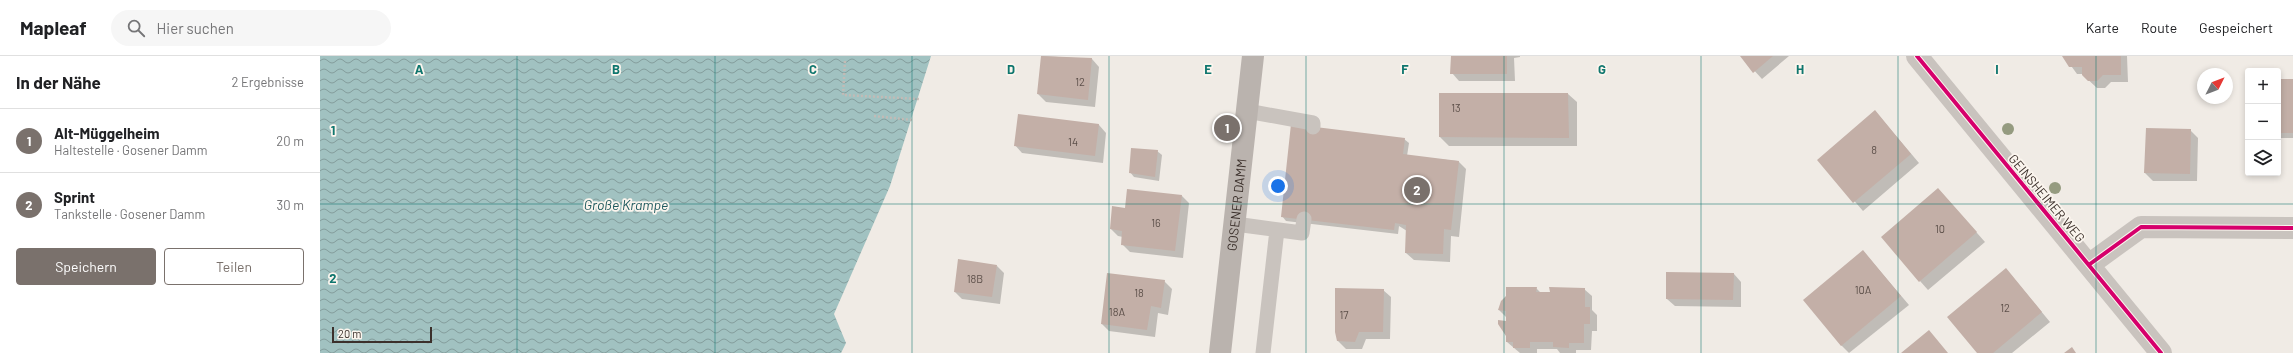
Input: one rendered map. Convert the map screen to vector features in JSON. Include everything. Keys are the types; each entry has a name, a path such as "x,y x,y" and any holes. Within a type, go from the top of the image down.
{"main road":[{"name":"GOSENER DAMM","path":"1220,353 1253,56"}],"street":[{"name":"GEINSHEIMER WEG","path":"1917,56 2090,264 2161,353"},
{"path":"2090,264 2141,227 2293,228"}],"lane":[{"path":"1247,111 1313,123 1313,127"},
{"path":"1235,224 1302,232 1304,219"},
{"path":"1263,353 1277,230"}],"path":[{"path":"845,61 843,94 919,99"},
{"path":"874,116 912,120"}],"water":[{"name":"Große Krampe","path":"320,56 931,56 890,186 834,314 846,343 841,353 320,353"}],"building":[{"path":"1041,56 1092,58 1088,100 1037,94"},
{"path":"1451,56 1507,56 1507,74 1450,74"},
{"path":"1740,56 1773,56 1753,73"},
{"path":"2062,56 2121,56 2121,75 2103,75 2097,81 2088,81 2082,75 2082,67 2069,67"},
{"path":"2281,79 2293,79 2293,133 2281,133"},
{"path":"1439,93 1568,93 1569,138 1439,137"},
{"path":"1875,110 1911,154 1853,203 1817,160"},
{"path":"1018,114 1099,124 1095,156 1014,146"},
{"path":"1291,124 1405,138 1403,154 1459,161 1451,230 1444,229 1443,254 1405,253 1406,225 1395,223 1394,230 1281,217"},
{"path":"2146,128 2191,129 2190,174 2144,173"},
{"path":"1131,148 1158,150 1155,177 1129,173"},
{"path":"1938,188 1977,232 1919,282 1881,237"},
{"path":"1127,189 1182,195 1175,251 1121,245 1122,231 1110,229 1112,206 1125,208"},
{"path":"1863,250 1901,296 1841,346 1803,300"},
{"path":"958,259 997,265 992,297 954,292"},
{"path":"2006,268 2042,312 1993,353 1977,353 1947,317"},
{"path":"1666,272 1734,273 1733,300 1666,299"},
{"path":"1107,273 1165,280 1161,308 1151,306 1147,330 1101,324"},
{"path":"1506,287 1537,287 1536,292 1550,292 1549,287 1585,288 1585,307 1590,307 1590,324 1584,324 1584,343 1569,343 1569,348 1553,347 1553,342 1530,342 1530,348 1513,348 1513,342 1506,342 1506,336 1498,324 1498,320 1506,321 1506,311 1498,310 1501,301 1506,296"},
{"path":"1335,288 1384,289 1383,332 1359,332 1355,342 1337,341 1335,332"},
{"path":"1929,330 1948,353 1901,353"},
{"path":"2072,347 2076,353 2064,353"}],"cycle path":[{"path":"1917,56 2161,353"},
{"path":"2090,264 2141,227 2293,228"}],"place":[{"name":"Alt-Müggelheim","path":"1227,128"},
{"name":"Sprint","path":"1417,190"}]}
